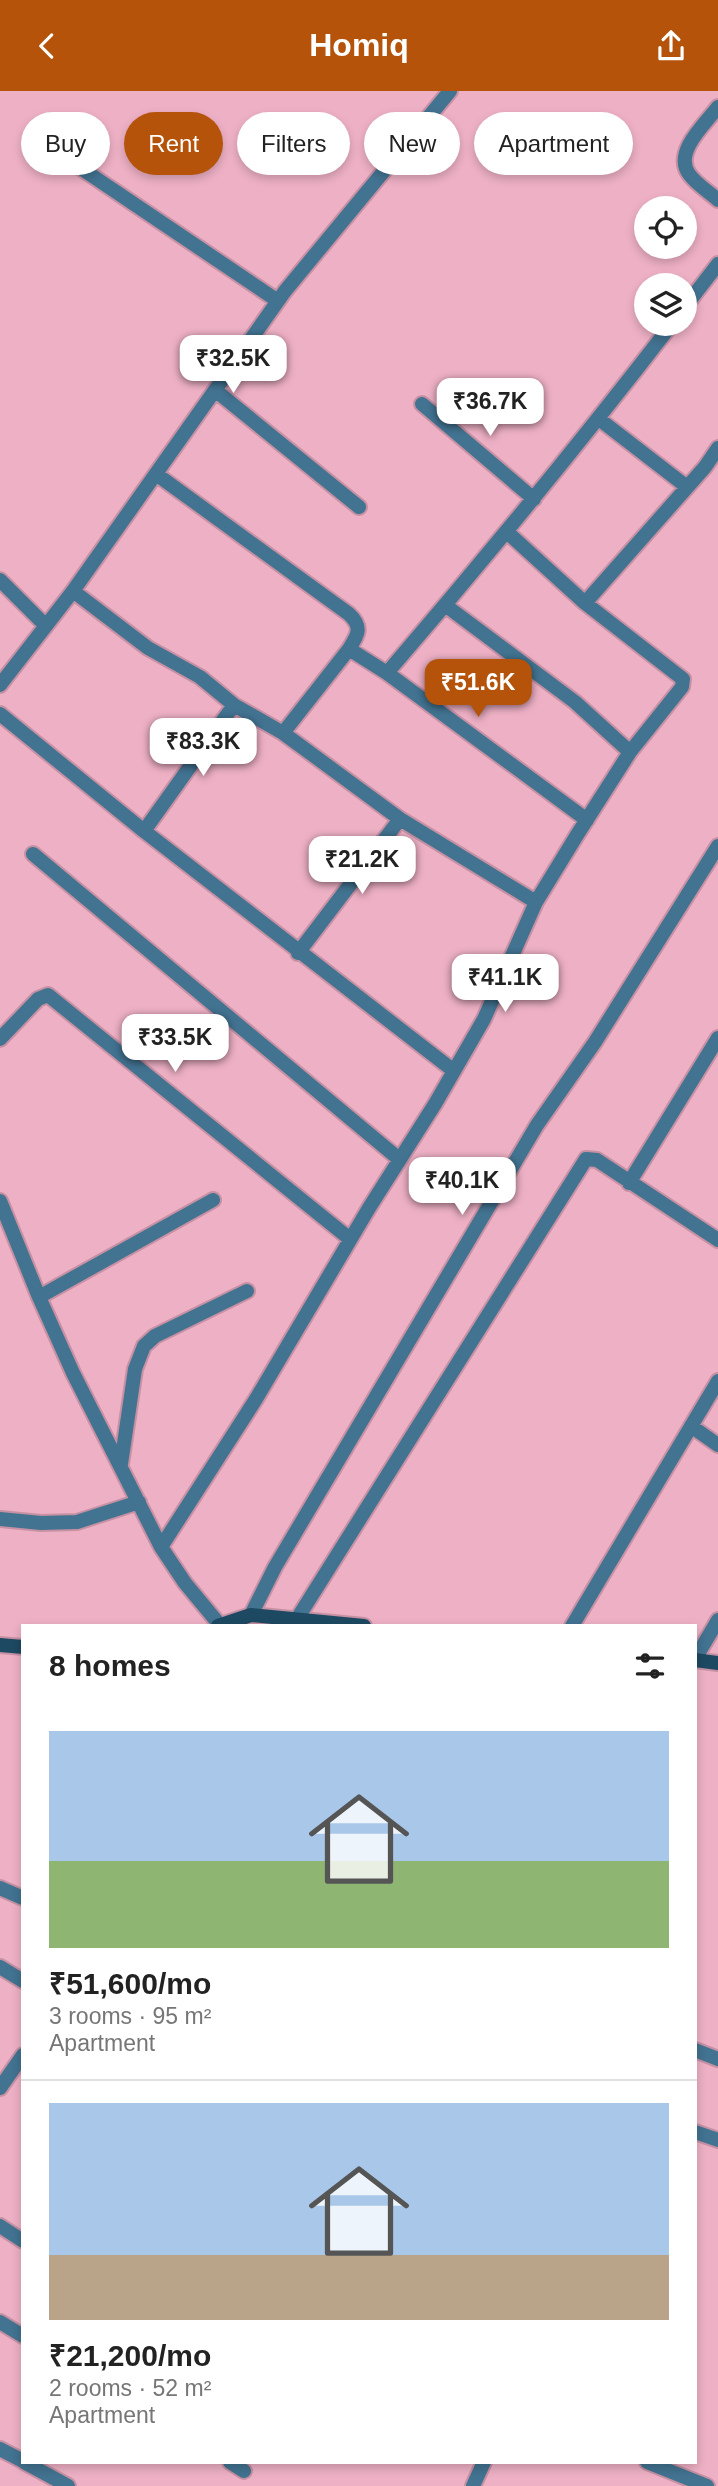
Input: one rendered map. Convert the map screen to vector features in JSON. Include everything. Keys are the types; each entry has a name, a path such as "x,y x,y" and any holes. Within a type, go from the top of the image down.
{"street":[{"path":"0,685 73,591 278,301 450,91"},
{"path":"718,107 691,141 684,162 686,171 718,200"},
{"path":"91,175 278,301"},
{"path":"697,291 718,264"},
{"path":"387,673 476,565 507,532 663,336"},
{"path":"215,390 359,507"},
{"path":"422,404 534,499"},
{"path":"599,419 687,487"},
{"path":"585,603 718,449"},
{"path":"156,474 356,621 359,630 349,649 283,733"},
{"path":"161,1548 256,1399 484,1020 536,902 630,752 682,687 683,678 585,603 507,532"},
{"path":"0,580 46,626"},
{"path":"73,591 148,648 200,677 234,705 283,733 400,818 536,902"},
{"path":"445,605 575,702 630,752"},
{"path":"349,649 387,673 587,820"},
{"path":"144,831 234,705"},
{"path":"0,714 299,953 454,1071"},
{"path":"299,953 400,818"},
{"path":"251,1615 275,1567 537,1125 595,1042 718,846"},
{"path":"33,854 399,1159"},
{"path":"0,1039 38,999 48,995 350,1239"},
{"path":"629,1183 718,1038"},
{"path":"297,1619 583,1161 588,1158 597,1160 718,1240"},
{"path":"39,1297 214,1200"},
{"path":"2,1212 73,1373 161,1548 218,1624"},
{"path":"121,1464 135,1369 144,1346 155,1336 247,1291"},
{"path":"573,1624 718,1381"},
{"path":"691,1426 718,1445"},
{"path":"0,1519 41,1523 77,1522 139,1502"},
{"path":"222,1624 251,1615 345,1624"},
{"path":"697,1657 718,1620"},
{"path":"0,1645 21,1647"},
{"path":"697,1660 718,1663"},
{"path":"0,1888 21,1897"},
{"path":"0,1967 21,1979"},
{"path":"697,2051 718,2059"},
{"path":"0,2088 21,2058"},
{"path":"697,2133 718,2140"},
{"path":"0,2226 18,2238"},
{"path":"0,2322 21,2335"},
{"path":"0,2449 21,2460"},
{"path":"28,2464 68,2486"},
{"path":"233,2464 244,2471"},
{"path":"473,2486 483,2464"},
{"path":"652,2464 708,2486"}]}
